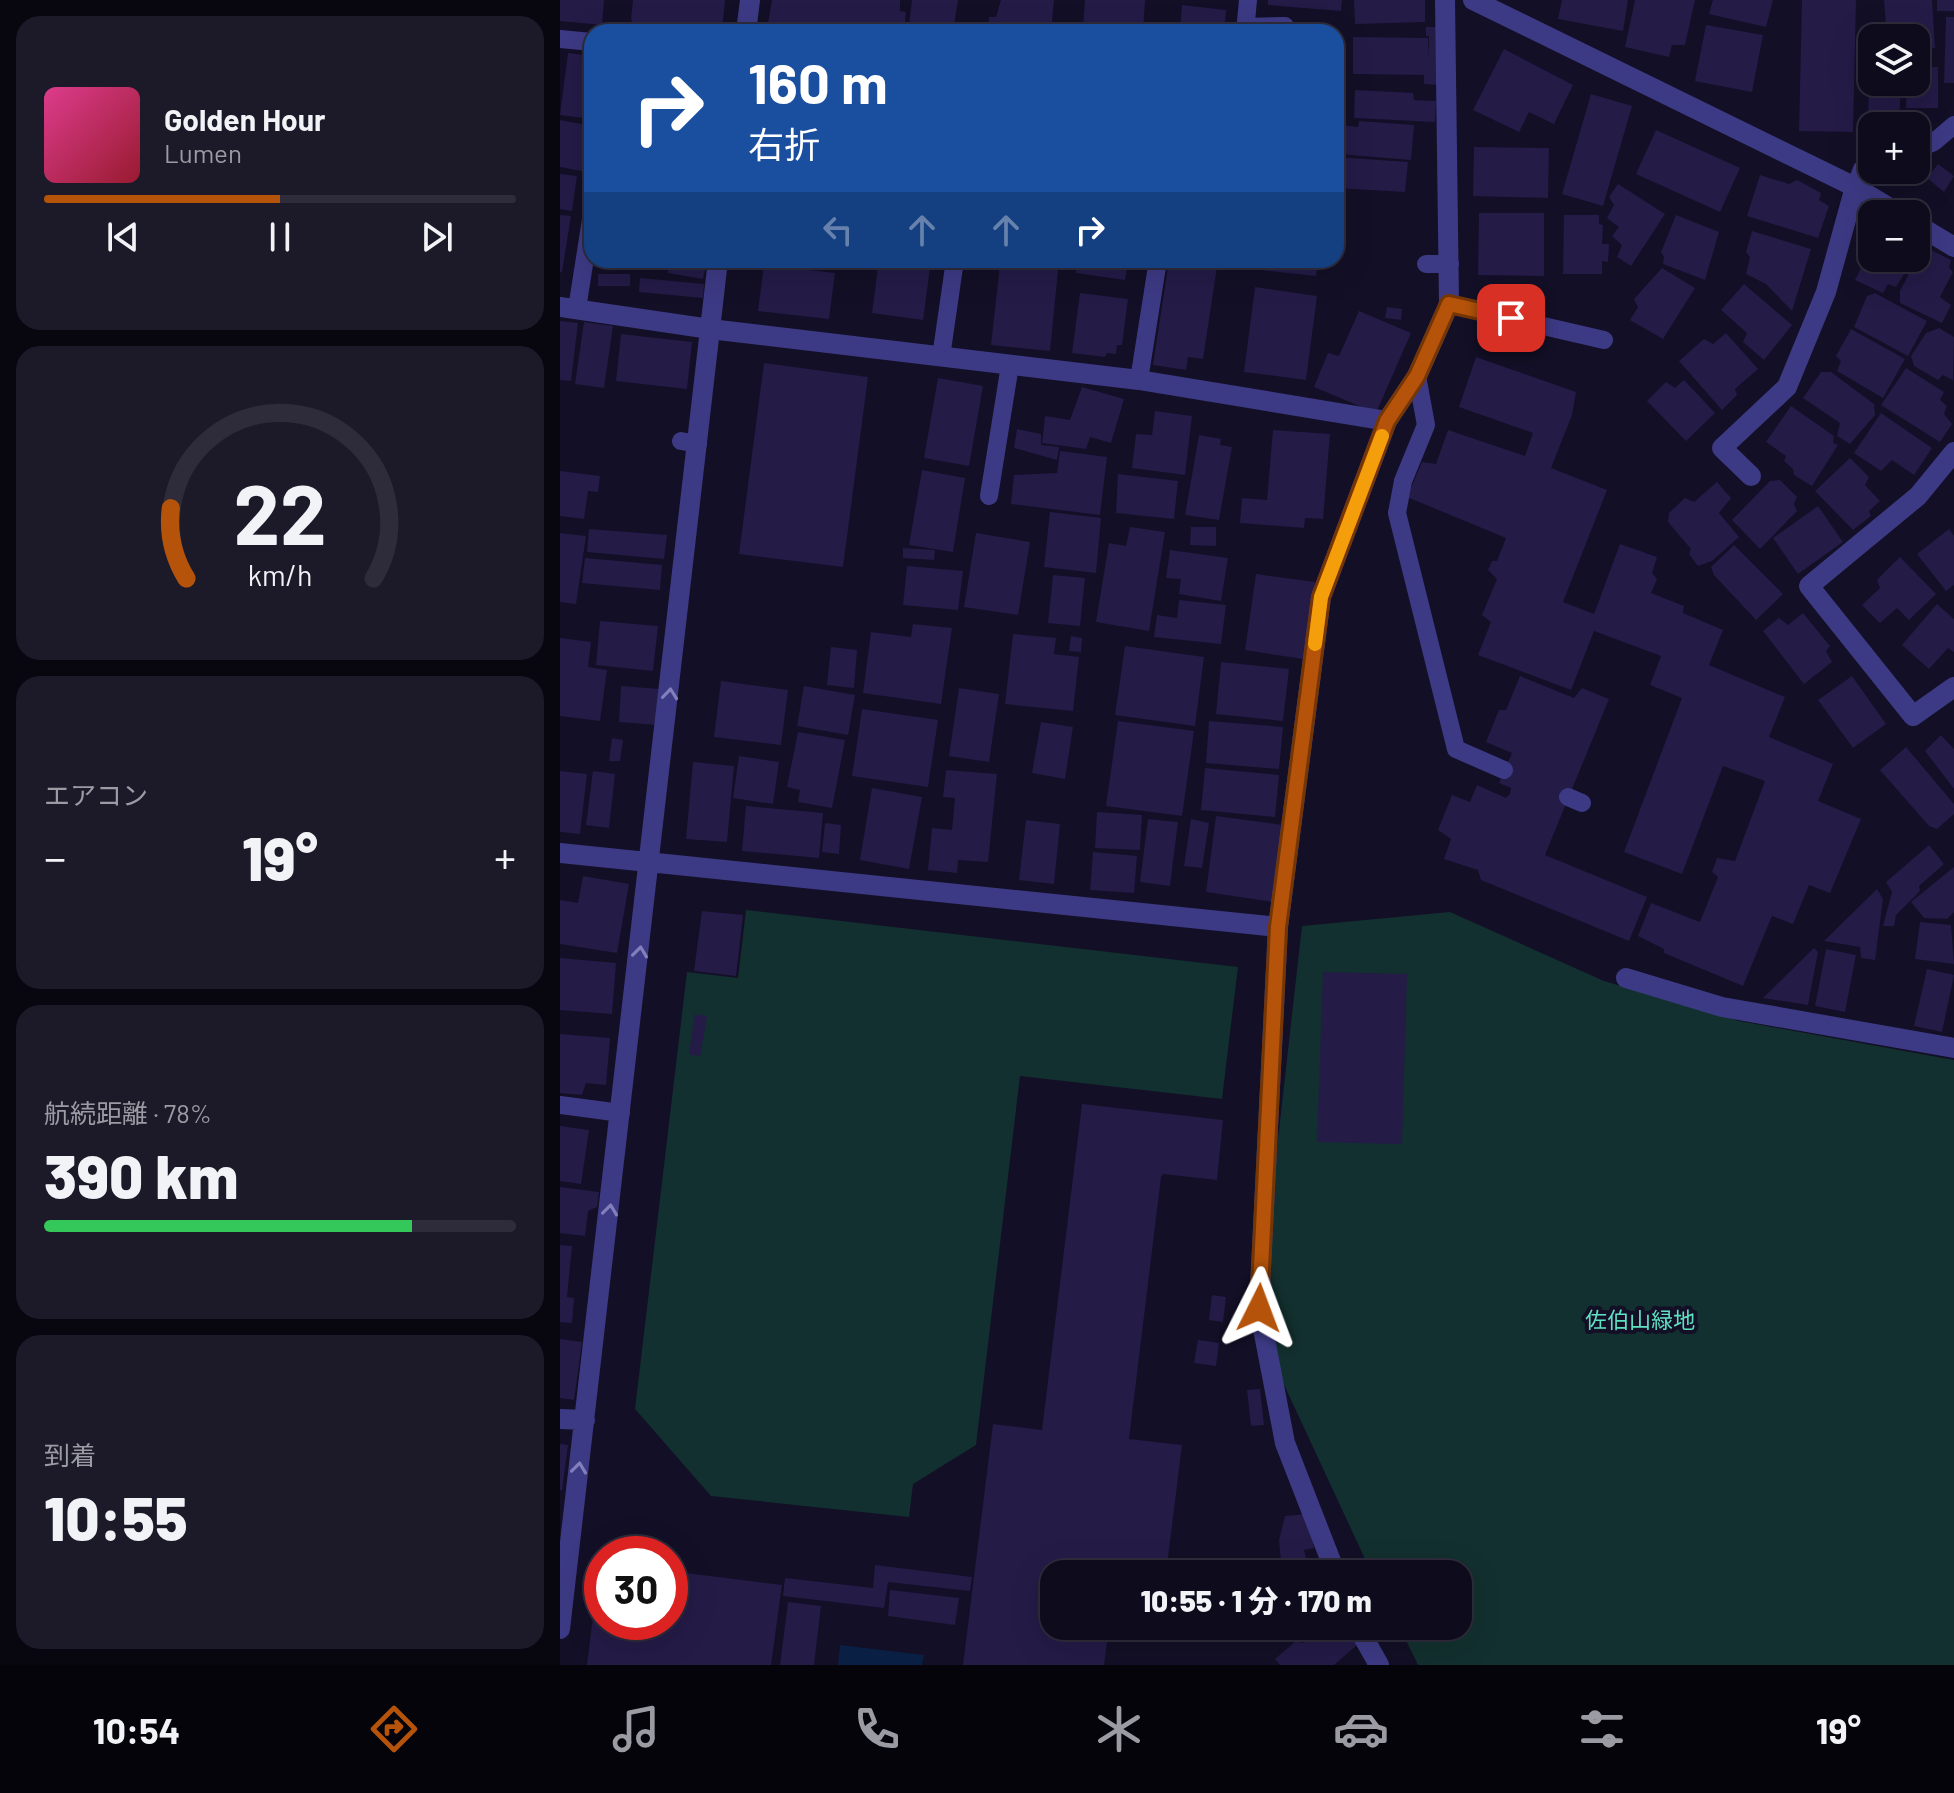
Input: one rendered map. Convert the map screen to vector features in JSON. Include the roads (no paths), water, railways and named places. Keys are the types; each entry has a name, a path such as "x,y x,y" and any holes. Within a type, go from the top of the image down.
{"street":[{"path":"747,24 750,0"},
{"path":"1331,1560 1285,1443 1259,1308 1278,927 1321,597 1387,421 1417,376 1449,304 1445,0"},
{"path":"1473,0 1877,200"},
{"path":"1751,476 1722,448 1787,387 1826,292 1855,187"},
{"path":"1930,232 1954,247"},
{"path":"560,1629 651,863 689,443 710,329 717,268"},
{"path":"568,308 710,329 1139,380 1387,421"},
{"path":"1954,452 1918,496 1809,586 1913,716 1954,687"},
{"path":"560,853 1278,927"},
{"path":"1626,978 1722,1007 1954,1048"},
{"path":"560,1419 585,1420"},
{"path":"1365,1640 1379,1665"}],"lane":[{"path":"1246,24 1248,0"},
{"path":"560,39 584,41"},
{"path":"1930,144 1954,125"},
{"path":"1855,187 1858,179"},
{"path":"568,308 584,245"},
{"path":"1426,264 1450,264"},
{"path":"941,357 954,268"},
{"path":"1139,380 1157,268"},
{"path":"1449,304 1604,340"},
{"path":"989,496 1010,365"},
{"path":"1417,376 1426,425 1403,481 1397,513 1456,749 1504,770"},
{"path":"560,1105 621,1113"}],"water":[{"path":"840,1645 924,1655 922,1665 838,1665"}],"park label":[{"name":"佐伯山緑地","path":"1640,1319"}]}
